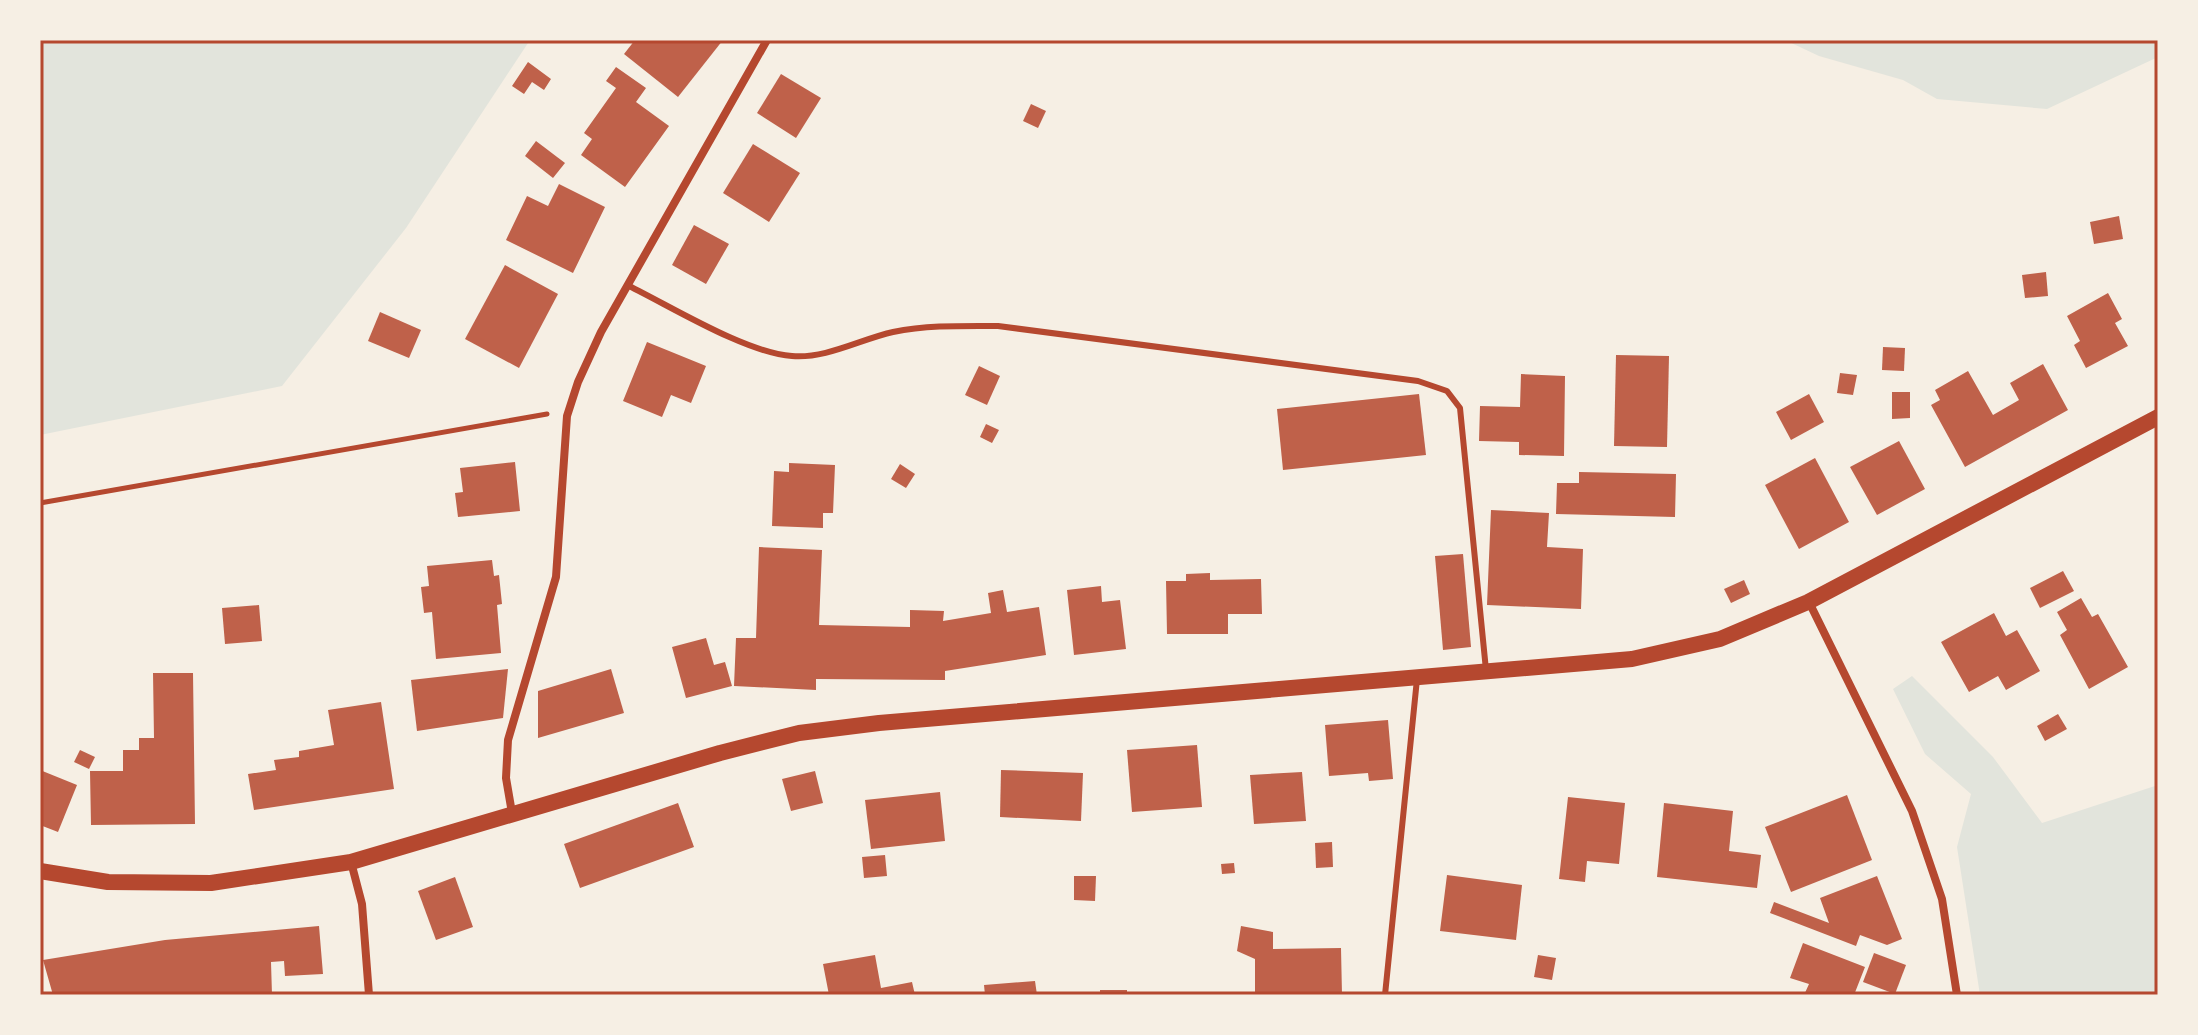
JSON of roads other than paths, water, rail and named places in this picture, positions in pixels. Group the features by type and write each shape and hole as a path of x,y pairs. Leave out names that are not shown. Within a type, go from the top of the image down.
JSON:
{"main road":[{"path":"40,871 108,882 211,883 351,862 512,813 799,733 1632,659 1720,639 1808,602 2158,417"}],"street":[{"path":"512,813 506,778 508,740 556,577 567,416 583,370 767,40"},
{"path":"1808,602 1912,811 1942,899 1957,995"},
{"path":"351,862 362,904 369,995"}],"lane":[{"path":"629,286 761,350 793,357 822,353 893,332 941,326 998,326 1418,381 1447,391 1460,408 1486,670"},
{"path":"1385,995 1417,676"}]}
